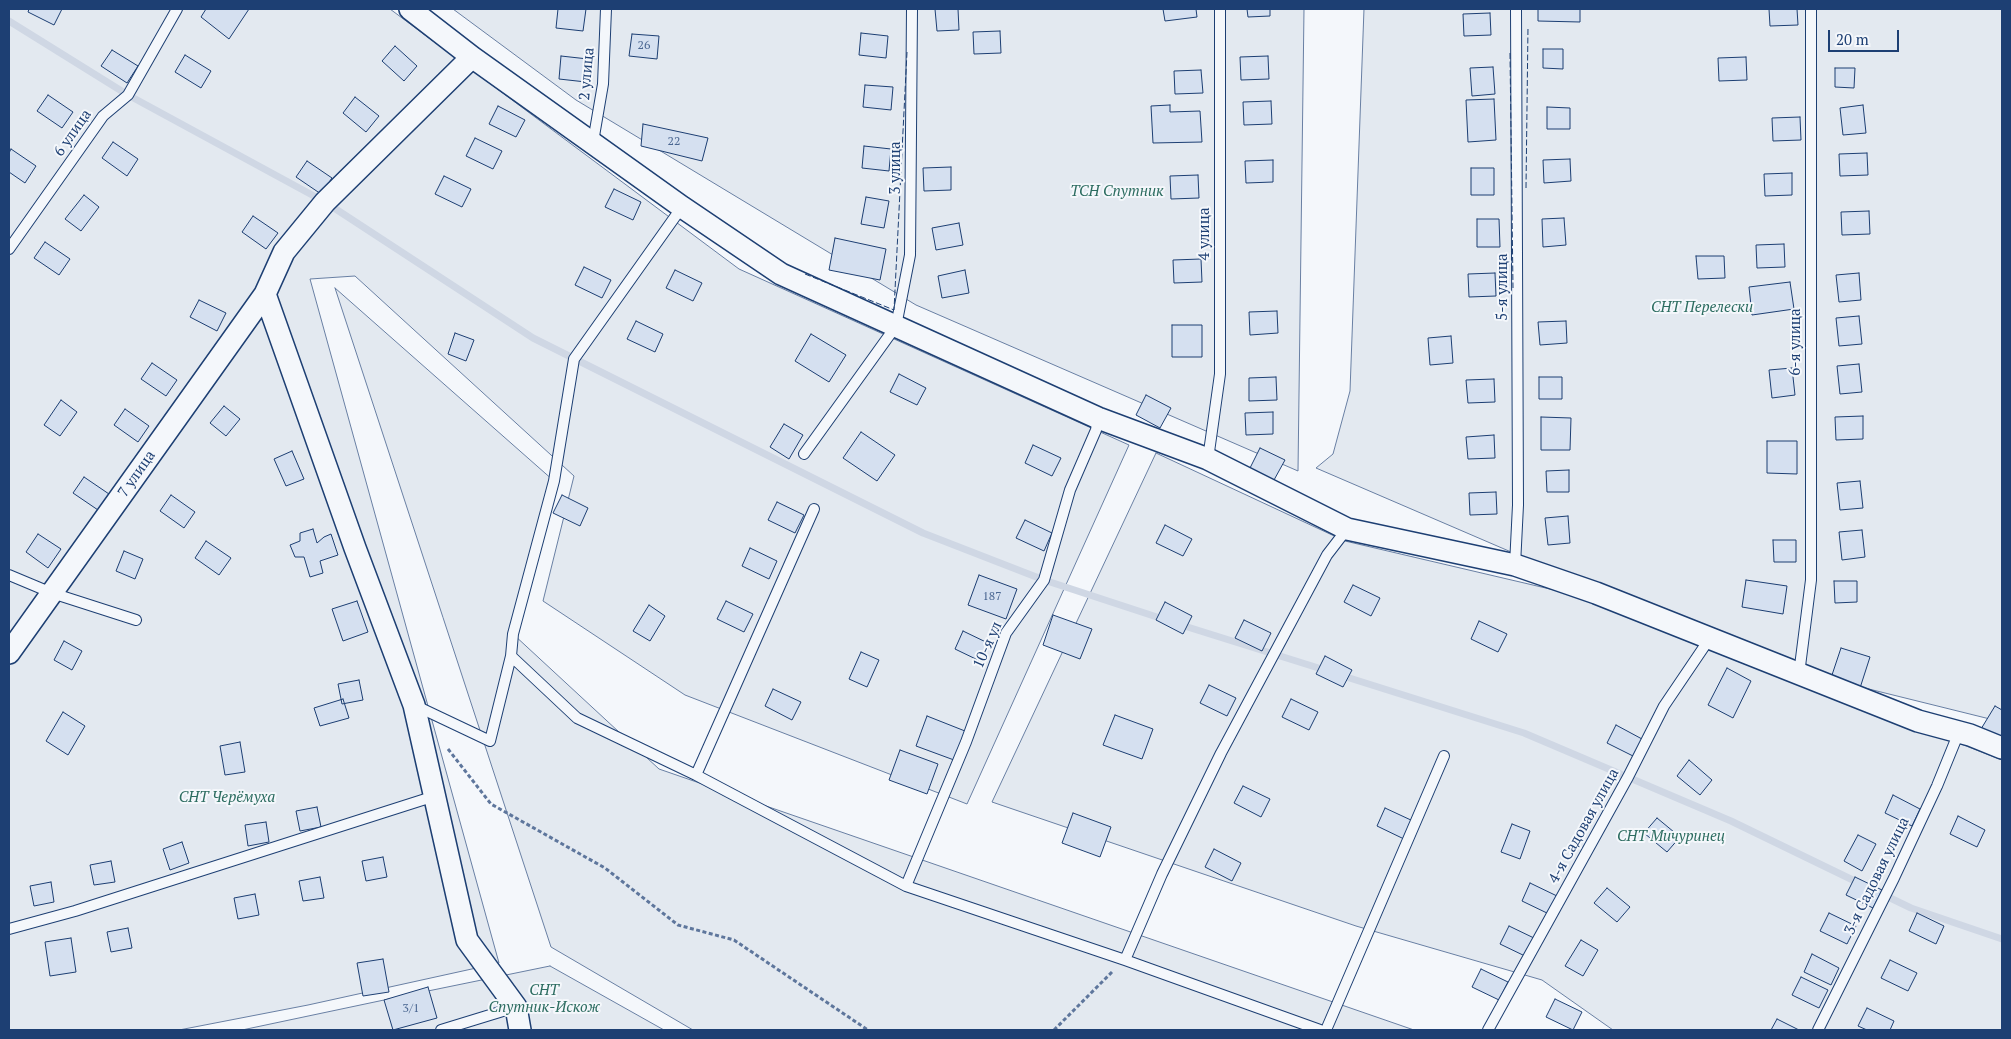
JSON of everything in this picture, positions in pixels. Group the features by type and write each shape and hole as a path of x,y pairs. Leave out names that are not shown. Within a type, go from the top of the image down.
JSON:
{"street":[{"path":"410,9 472,57 682,207 781,274 1098,418 1208,459 1347,529 1515,565 1596,593 1799,675 1918,720 1959,732 2002,748"},
{"name":"7 улица","path":"9,653 265,294 284,252 325,202 472,57"},
{"path":"265,294 355,548 414,705 467,940 516,1007 520,1030"}],"lane":[{"name":"6 улица","path":"9,249 103,116 128,95 177,9"},
{"name":"2 улица","path":"593,142 603,84 606,9"},
{"name":"3 улица","path":"896,326 910,255 912,9"},
{"name":"4 улица","path":"1208,459 1220,374 1220,9"},
{"name":"5-я улица","path":"1515,565 1518,505 1516,9"},
{"name":"6-я улица","path":"1799,675 1811,580 1811,9"},
{"path":"414,705 490,741 511,656 513,634 554,481 574,359 682,207"},
{"path":"804,454 896,326"},
{"name":"10-я ул","path":"906,886 966,742 1006,633 1044,580 1070,490 1096,430 1098,418"},
{"path":"696,775 814,509"},
{"path":"1125,960 1162,874 1221,753 1327,555 1347,529"},
{"path":"9,576 52,593 136,620"},
{"name":"4-я Садовая улица","path":"1488,1030 1628,777 1664,706 1710,638"},
{"path":"511,656 578,718 696,775 906,886 1125,960 1320,1030"},
{"name":"3-я Садовая улица","path":"1818,1030 1894,878 1959,732"},
{"path":"1326,1030 1444,756"},
{"path":"9,929 75,912 435,796"},
{"path":"441,1030 516,1007"}],"path":[{"path":"444,743 491,804 605,868 678,925 734,940 868,1030"},
{"path":"1054,1030 1125,960"}],"green space":[{"name":"СНТ Черёмуха","path":"9,9 390,9 739,269 1129,445 967,804 685,695 543,601 574,476 355,276 310,279 499,963 308,1005 179,1030 9,1030"},
{"name":"ТСН Спутник","path":"453,9 1304,9 1298,471 916,305 576,100"},
{"name":"СНТ Перелески","path":"1364,9 2002,9 2002,722 1776,666 1316,468 1333,454 1350,391"},
{"path":"335,288 554,481 513,634 659,769 1414,1030 693,1030 551,947"},
{"name":"СНТ Мичуринец","path":"1156,453 1345,541 1584,597 2002,760 2002,1030 1613,1030 1542,980 1356,926 992,802"},
{"name":"СНТ Спутник-Искож","path":"550,966 664,1030 242,1030 384,1000"}],"building":[{"path":"29,9 62,9 54,25 28,12"},
{"path":"206,9 249,9 229,39 201,17"},
{"path":"558,9 586,9 583,31 556,28"},
{"path":"935,9 958,9 959,30 937,31"},
{"path":"1163,9 1196,9 1197,17 1165,21"},
{"path":"1247,9 1270,9 1270,16 1248,17"},
{"path":"1538,9 1580,9 1580,22 1538,21"},
{"path":"1769,9 1797,9 1798,25 1770,26"},
{"path":"1490,13 1491,35 1464,36 1463,14"},
{"path":"1000,31 1001,53 974,54 973,32"},
{"path":"861,33 888,36 886,58 859,55"},
{"path":"632,34 659,36 657,59 629,56"},
{"path":"395,46 417,66 404,81 382,61"},
{"path":"1543,49 1563,49 1563,69 1543,68"},
{"path":"112,50 138,66 127,83 101,66"},
{"path":"185,55 211,71 201,88 175,72"},
{"path":"561,56 588,59 586,82 559,79"},
{"path":"1268,56 1269,79 1241,80 1240,57"},
{"path":"1746,57 1747,80 1719,81 1718,58"},
{"path":"1493,67 1495,94 1472,96 1470,68"},
{"path":"1835,68 1855,68 1854,88 1835,87"},
{"path":"1201,70 1203,93 1175,94 1174,71"},
{"path":"865,85 893,87 891,110 863,107"},
{"path":"48,95 73,112 62,128 37,111"},
{"path":"355,97 379,116 366,132 343,113"},
{"path":"1494,99 1496,140 1468,142 1466,100"},
{"path":"1271,101 1272,124 1244,125 1243,102"},
{"path":"1170,105 1170,112 1200,111 1202,142 1153,143 1151,106"},
{"path":"1863,105 1866,133 1843,135 1840,108"},
{"path":"498,106 525,120 516,137 489,124"},
{"path":"1547,107 1570,108 1570,129 1547,129"},
{"path":"1800,117 1801,140 1773,141 1772,118"},
{"path":"643,124 708,138 702,161 641,146"},
{"path":"475,138 502,151 493,169 466,156"},
{"path":"113,142 138,159 127,176 102,158"},
{"path":"864,146 891,149 889,171 862,168"},
{"path":"11,149 36,166 25,183 9,172 9,153"},
{"path":"1867,153 1868,175 1840,176 1839,154"},
{"path":"1570,159 1571,181 1544,183 1543,160"},
{"path":"1273,160 1273,182 1246,183 1245,161"},
{"path":"307,161 332,178 321,194 296,177"},
{"path":"951,167 951,190 924,191 923,168"},
{"path":"1471,168 1494,168 1494,195 1471,195"},
{"path":"1792,173 1792,195 1765,196 1764,174"},
{"path":"1198,175 1199,198 1171,199 1170,176"},
{"path":"444,176 471,189 462,207 435,194"},
{"path":"614,189 641,202 633,220 605,207"},
{"path":"84,195 99,207 81,231 65,219"},
{"path":"866,197 889,201 884,228 861,224"},
{"path":"1869,211 1870,234 1842,235 1841,212"},
{"path":"253,216 278,233 266,249 242,232"},
{"path":"1564,218 1566,245 1543,247 1542,219"},
{"path":"1477,219 1499,219 1500,247 1477,247"},
{"path":"959,223 963,245 936,250 932,228"},
{"path":"835,238 886,249 880,280 829,270"},
{"path":"45,242 70,259 59,275 34,258"},
{"path":"1784,244 1785,267 1757,268 1756,245"},
{"path":"1696,256 1724,256 1725,278 1698,279"},
{"path":"1201,259 1202,282 1174,283 1173,260"},
{"path":"584,267 611,280 602,298 575,285"},
{"path":"675,270 702,283 693,301 666,288"},
{"path":"965,270 969,293 942,298 938,276"},
{"path":"1495,273 1496,296 1469,297 1468,274"},
{"path":"1859,273 1861,300 1839,302 1836,275"},
{"path":"1790,282 1794,309 1752,315 1749,287"},
{"path":"199,300 226,313 217,331 190,317"},
{"path":"1277,311 1278,333 1250,335 1249,312"},
{"path":"1859,316 1862,344 1839,346 1836,318"},
{"path":"636,321 663,334 655,352 627,339"},
{"path":"1566,321 1567,343 1540,345 1538,322"},
{"path":"1172,325 1202,325 1202,357 1172,357"},
{"path":"455,333 474,340 466,361 448,354"},
{"path":"811,334 846,355 829,382 795,361"},
{"path":"1451,336 1453,363 1430,365 1428,338"},
{"path":"152,363 177,380 166,396 141,379"},
{"path":"1859,364 1862,392 1840,394 1837,366"},
{"path":"1792,368 1795,395 1772,398 1769,370"},
{"path":"899,374 926,388 917,405 890,392"},
{"path":"1276,377 1277,400 1249,401 1249,378"},
{"path":"1539,377 1562,377 1562,399 1539,399"},
{"path":"1494,379 1495,402 1468,403 1466,380"},
{"path":"1146,395 1171,408 1160,428 1136,415"},
{"path":"61,400 77,412 60,436 44,425"},
{"path":"224,406 240,419 226,436 210,423"},
{"path":"125,409 149,426 138,442 114,425"},
{"path":"1273,412 1273,434 1246,435 1245,413"},
{"path":"1863,416 1863,439 1836,440 1835,417"},
{"path":"1541,417 1571,418 1570,450 1541,450"},
{"path":"784,424 803,435 789,459 770,447"},
{"path":"861,432 895,455 877,481 843,458"},
{"path":"1494,435 1495,458 1468,459 1466,437"},
{"path":"1767,441 1797,441 1797,474 1767,473"},
{"path":"1033,445 1061,458 1052,476 1025,463"},
{"path":"1260,448 1285,460 1274,480 1250,468"},
{"path":"292,451 304,479 286,486 274,459"},
{"path":"1569,470 1569,492 1547,492 1546,471"},
{"path":"84,477 109,494 98,510 73,493"},
{"path":"1860,481 1863,508 1840,510 1837,483"},
{"path":"1496,492 1497,514 1470,515 1469,493"},
{"path":"171,495 195,512 184,528 160,511"},
{"path":"562,495 588,508 580,526 553,513"},
{"path":"777,502 804,515 795,533 768,520"},
{"path":"1568,516 1570,543 1548,545 1545,518"},
{"path":"1025,520 1052,533 1044,551 1016,538"},
{"path":"1165,525 1192,539 1183,556 1156,543"},
{"path":"313,529 317,543 331,534 338,555 320,561 323,573 310,577 304,557 295,557 290,545 300,541 300,533"},
{"path":"1862,530 1865,557 1842,560 1839,532"},
{"path":"38,534 61,549 48,568 26,552"},
{"path":"1773,540 1796,540 1796,562 1774,562"},
{"path":"206,541 231,558 219,575 195,558"},
{"path":"750,548 777,561 769,579 742,566"},
{"path":"124,551 143,559 135,579 116,571"},
{"path":"979,575 1017,589 1006,619 968,605"},
{"path":"1746,580 1787,586 1783,614 1742,607"},
{"path":"1834,581 1857,581 1857,602 1835,603"},
{"path":"1353,585 1380,598 1371,616 1344,602"},
{"path":"357,601 368,632 343,641 332,609"},
{"path":"726,601 753,614 744,632 717,619"},
{"path":"1165,602 1192,616 1183,634 1156,620"},
{"path":"649,605 665,616 650,641 633,631"},
{"path":"1053,615 1092,629 1080,659 1043,645"},
{"path":"1244,620 1271,633 1262,651 1235,638"},
{"path":"1479,621 1507,634 1498,652 1471,639"},
{"path":"963,631 990,644 982,662 955,649"},
{"path":"64,641 82,651 72,670 54,660"},
{"path":"1841,648 1870,657 1860,688 1831,678"},
{"path":"861,652 879,660 867,687 849,679"},
{"path":"1325,656 1352,670 1343,687 1316,674"},
{"path":"1727,668 1751,681 1733,718 1708,705"},
{"path":"359,680 363,700 342,704 338,684"},
{"path":"1209,685 1236,698 1227,716 1200,703"},
{"path":"773,689 801,702 792,720 765,706"},
{"path":"343,699 349,718 320,726 314,708"},
{"path":"1291,699 1318,712 1309,730 1282,717"},
{"path":"1995,706 2002,710 2002,738 1981,729"},
{"path":"63,712 85,726 68,755 46,741"},
{"path":"1115,715 1153,729 1142,759 1103,745"},
{"path":"927,716 965,731 954,760 916,746"},
{"path":"1616,725 1642,739 1633,756 1607,743"},
{"path":"240,742 245,772 225,775 220,746"},
{"path":"900,750 938,764 927,794 889,780"},
{"path":"1689,760 1712,780 1700,795 1677,776"},
{"path":"1243,786 1270,799 1261,817 1234,803"},
{"path":"1893,795 1920,809 1912,826 1885,813"},
{"path":"317,807 321,827 300,831 296,811"},
{"path":"1385,808 1413,821 1404,839 1377,826"},
{"path":"1073,813 1111,827 1100,857 1062,843"},
{"path":"1958,816 1985,830 1977,847 1950,834"},
{"path":"1657,818 1680,837 1667,852 1644,833"},
{"path":"266,822 269,842 248,846 245,825"},
{"path":"1512,824 1530,831 1520,859 1501,852"},
{"path":"1858,835 1876,844 1862,871 1844,861"},
{"path":"182,842 189,863 170,870 163,849"},
{"path":"1214,849 1241,863 1232,881 1205,867"},
{"path":"383,857 387,877 366,881 362,861"},
{"path":"111,861 115,882 94,885 90,865"},
{"path":"320,877 324,898 303,901 299,881"},
{"path":"1855,877 1882,890 1873,908 1846,895"},
{"path":"51,882 54,902 34,906 30,886"},
{"path":"1530,883 1557,896 1549,914 1522,901"},
{"path":"1607,888 1630,907 1617,922 1594,903"},
{"path":"255,894 259,915 238,919 234,898"},
{"path":"1829,913 1856,926 1847,944 1820,931"},
{"path":"1917,913 1944,926 1936,944 1909,931"},
{"path":"1509,926 1536,939 1527,957 1500,944"},
{"path":"128,928 132,948 111,952 107,932"},
{"path":"71,938 76,972 50,976 45,942"},
{"path":"1581,940 1598,950 1583,976 1565,966"},
{"path":"1812,954 1839,968 1831,985 1804,972"},
{"path":"383,959 389,992 363,996 357,963"},
{"path":"1890,960 1917,973 1908,991 1881,978"},
{"path":"1481,969 1508,982 1499,1000 1472,987"},
{"path":"1801,977 1828,990 1819,1008 1792,995"},
{"path":"428,987 437,1018 393,1030 384,1000"},
{"path":"1555,999 1582,1012 1573,1030 1546,1017"},
{"path":"1867,1008 1894,1021 1890,1030 1867,1030 1858,1026"},
{"path":"1777,1019 1799,1030 1771,1030"}],"waterway":[{"path":"9,21 128,95 325,202 533,338 923,533 1044,580 1166,620"},
{"path":"1178,624 1328,671"},
{"path":"1340,675 1524,733 1731,821 1861,884"},
{"path":"1882,894 1911,908 2002,939"}],"fence":[{"path":"1526,188 1528,27"},
{"path":"805,274 894,310 907,52"},
{"path":"1510,53 1513,288"}]}
